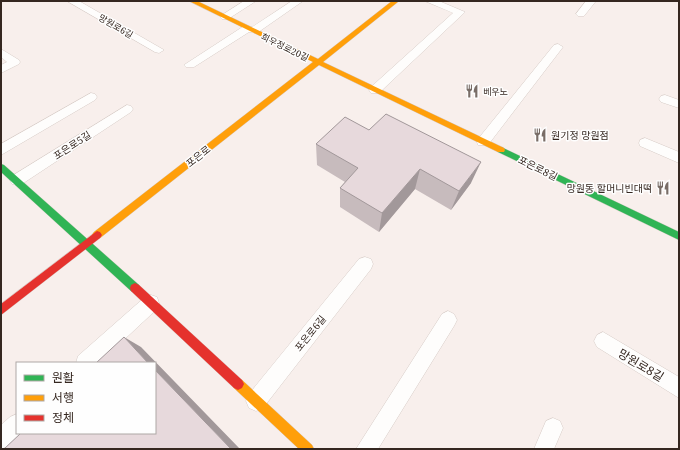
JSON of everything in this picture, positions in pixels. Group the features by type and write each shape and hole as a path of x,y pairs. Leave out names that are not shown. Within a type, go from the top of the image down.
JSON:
{"street":[{"name":"희우정로20길","path":"192,1 317,62"},
{"name":"포은로","path":"1,310 396,1"},
{"name":"포은로8길","path":"317,62 679,236"},
{"name":"포은로5길","path":"7,175 87,243"},
{"path":"87,243 308,449"}],"lane":[{"name":"망원로6길","path":"72,1 159,50"},
{"path":"224,17 251,1"},
{"name":"희우정로20길","path":"190,65 298,1"},
{"path":"375,90 460,12 430,1"},
{"path":"581,14 592,1"},
{"path":"483,142 558,47"},
{"path":"1,52 15,62 1,69"},
{"path":"1,150 91,97"},
{"path":"665,99 679,104"},
{"name":"포은로5길","path":"7,175 127,109"},
{"path":"645,143 679,158"},
{"name":"포은로6길","path":"256,401 365,264"},
{"path":"86,362 151,303"},
{"path":"366,449 448,320"},
{"name":"망원로8길","path":"603,342 679,388"},
{"path":"1,439 16,425"},
{"path":"544,449 553,428"}],"building":[{"path":"386,114 481,162 459,191 420,169 382,213 340,188 358,168 316,144 345,117 369,130"},
{"path":"124,337 147,362 97,362"},
{"path":"156,371 231,449 4,449 20,434 156,434"}],"traffic: fast":[{"path":"501,150 679,236"},
{"path":"1,167 135,288"}],"traffic: slow":[{"path":"192,1 501,150"},
{"path":"97,235 396,1"},
{"path":"238,384 308,449"}],"traffic: jam":[{"path":"1,310 97,235"},
{"path":"135,288 238,384"}],"place":[{"name":"베우노","path":"472,91"},
{"name":"원기정 망원점","path":"540,135"},
{"name":"망원동 할머니빈대떡","path":"663,188"}]}
